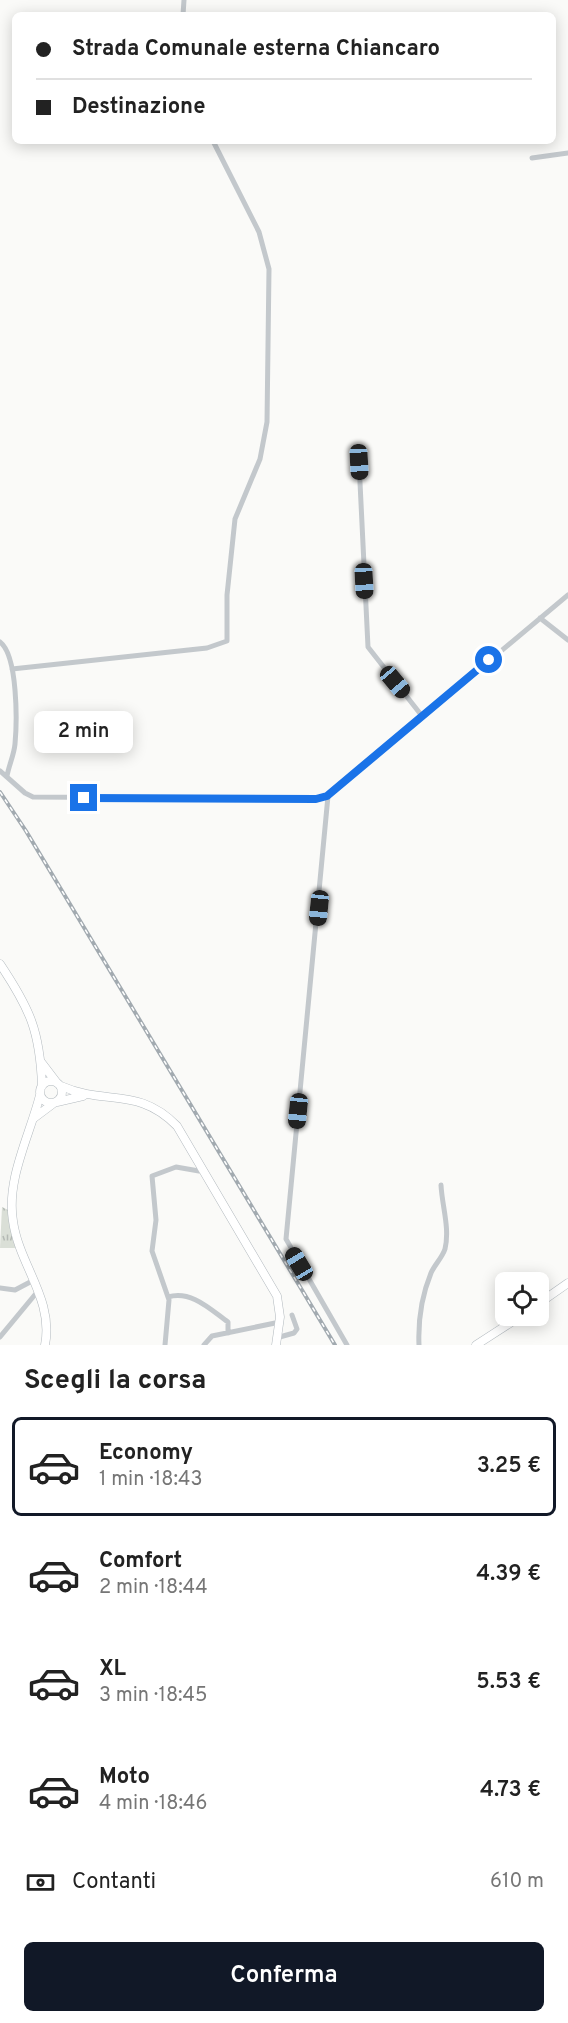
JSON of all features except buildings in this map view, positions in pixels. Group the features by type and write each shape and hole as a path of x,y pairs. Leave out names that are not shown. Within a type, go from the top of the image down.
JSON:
{"main road":[{"path":"0,964 29,1012 41,1062 41,1091 16,1174 12,1198 17,1238 47,1320 45,1345"},
{"path":"41,1062 63,1093 56,1103"},
{"path":"41,1091 51,1081 88,1095 138,1100 155,1106 183,1132 277,1296 280,1322 276,1342 270,1345"},
{"path":"41,1091 44,1101 56,1103"},
{"path":"34,1118 56,1103 88,1095"},
{"path":"549,1296 568,1283"},
{"path":"476,1345 506,1326"}],"street":[{"path":"12,669 207,648 223,645 227,641 227,602 235,519 258,464 267,422 269,269 259,232 215,144"},
{"path":"532,158 568,153"},
{"path":"359,462 368,647 422,716"},
{"path":"0,771 33,797 316,799 327,796 568,596"},
{"path":"540,618 568,640"},
{"path":"0,642 9,654 12,669 15,746 7,776"},
{"path":"327,796 286,1239 347,1345"},
{"path":"166,1344 169,1299 152,1251 156,1220 152,1176 176,1167 200,1171 203,1169"},
{"path":"419,1345 418,1325 426,1290 432,1270 442,1257 446,1244 446,1222 441,1185"},
{"path":"0,1288 15,1290 34,1280"},
{"path":"0,1337 38,1291"},
{"path":"169,1299 178,1294 196,1299 228,1322 228,1333"},
{"path":"276,1342 294,1333 297,1329 292,1315"},
{"path":"204,1345 213,1336 280,1322"}],"green space":[{"path":"2,1207 10,1211 17,1248 0,1248"}],"railway":[{"path":"0,792 26,831 335,1345"}],"route":[{"path":"84,798 316,799 327,796 489,660"}]}
